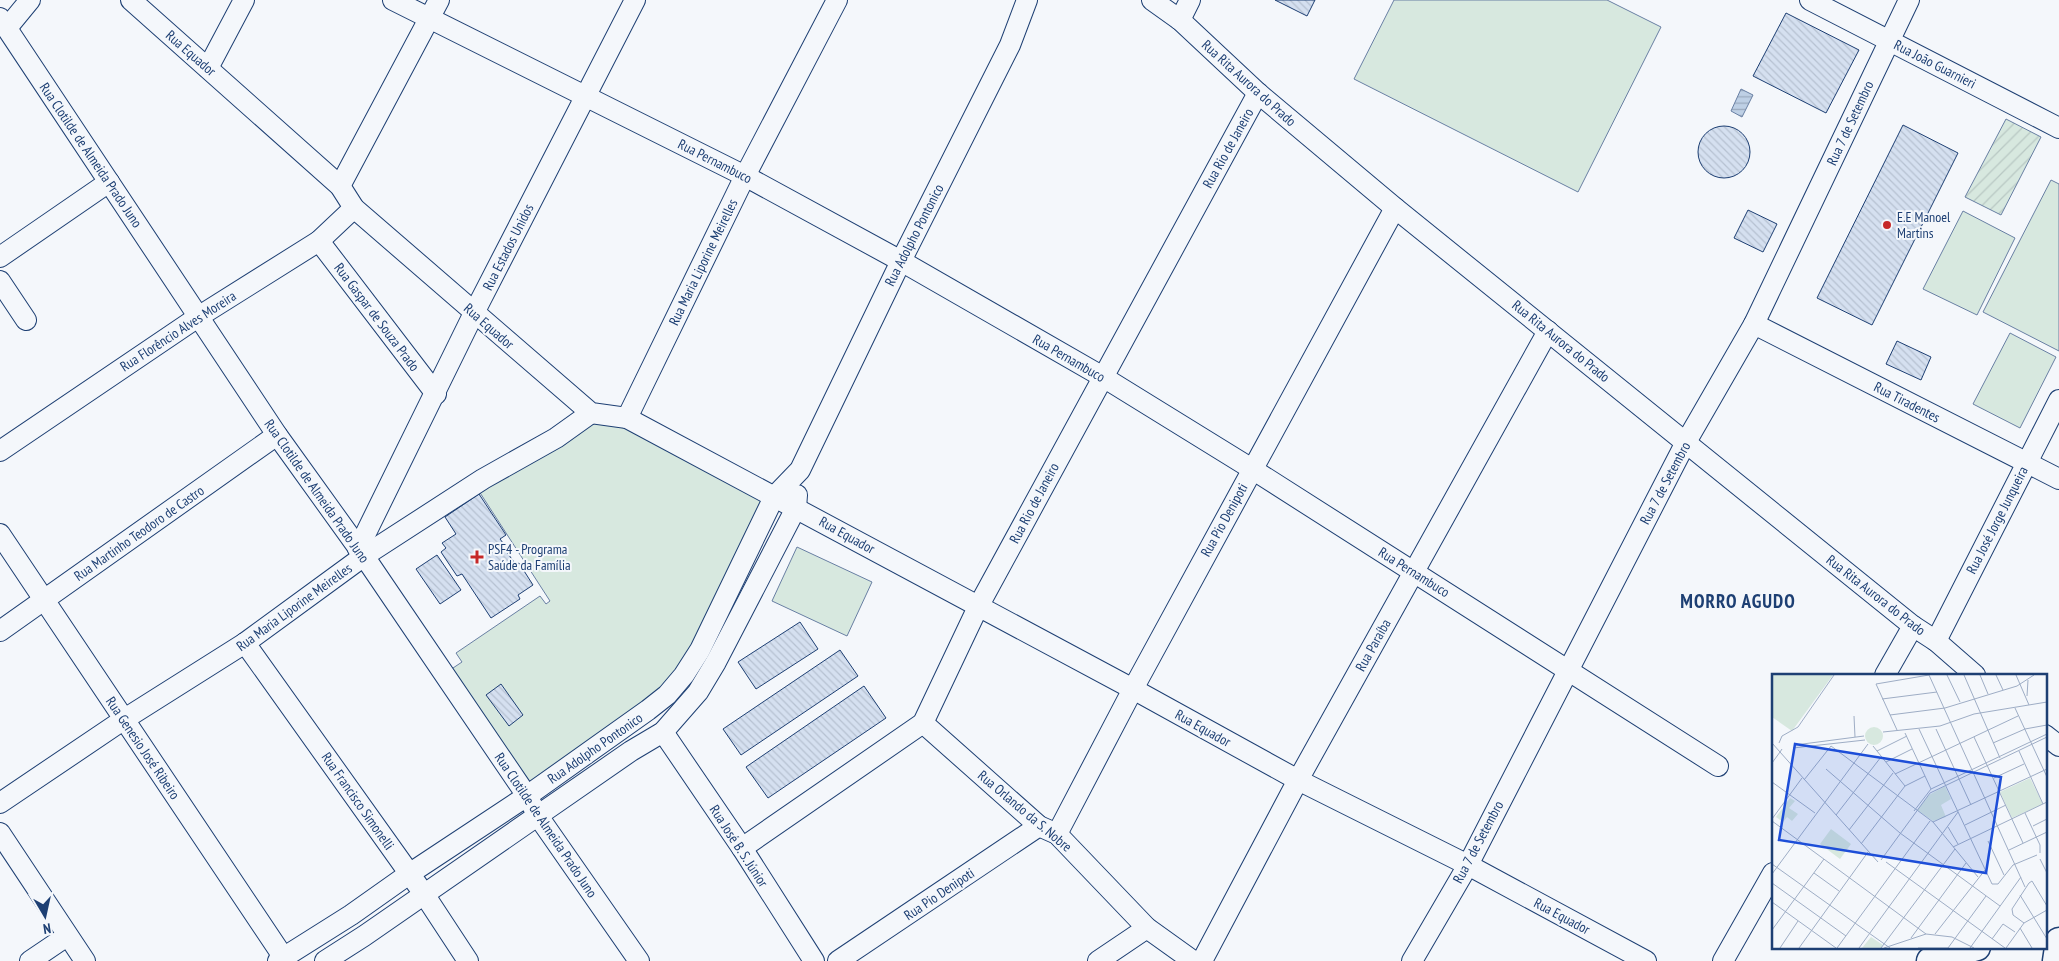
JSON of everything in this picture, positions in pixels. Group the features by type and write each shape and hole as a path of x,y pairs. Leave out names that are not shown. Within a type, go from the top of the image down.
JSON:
{"main road":[{"path":"2046,927 2059,924"},
{"path":"1930,961 1974,948"}],"street":[{"path":"3,23 30,0"},
{"name":"Rua Equador","path":"131,0 340,186 354,208 591,413 626,418 1133,689 1298,780 1468,865 1646,961"},
{"path":"208,68 244,0"},
{"name":"Rua Pernambuco","path":"393,0 745,176 900,261 1103,377 1252,469 1718,766"},
{"path":"340,186 439,0"},
{"name":"Rua Estados Unidos","path":"361,552 474,313 635,0"},
{"name":"Rua Maria Liporine Meirelles","path":"626,418 745,176 837,0"},
{"name":"Rua Adolpho Pontonico","path":"283,960 527,796 648,710 667,695 684,675 700,650 774,497 800,470 900,261 1010,45 1027,0"},
{"name":"Rua Rita Aurora do Prado","path":"1152,0 1180,20 1258,93 1395,208 1913,626 1936,641 1974,674"},
{"path":"1180,20 1190,0"},
{"name":"Rua João Guarnieri","path":"1810,0 2059,128"},
{"name":"Rua 7 de Setembro","path":"1412,961 1468,865 1686,442 1754,324 1909,0"},
{"name":"Rua Clotilde de Almeida Prado Juno","path":"3,23 277,435 361,552 527,796 538,816 639,961"},
{"name":"Rua Rio de Janeiro","path":"923,723 978,607 1258,93"},
{"path":"0,257 109,182"},
{"name":"Rua Florêncio Alves Moreira","path":"0,451 198,317 319,241 354,208"},
{"name":"Rua Pio Denipoti","path":"838,961 1048,830 1133,689 1395,208"},
{"name":"Rua Gaspar de Souza Prado","path":"319,241 436,394"},
{"path":"0,281 26,320"},
{"name":"Rua Tiradentes","path":"1754,324 2059,479"},
{"name":"Rua Paraíba","path":"1202,961 1298,780 1548,331"},
{"name":"Rua José Jorge Junqueira","path":"1936,641 2059,400"},
{"name":"Rua Maria Liporine Meirelles","path":"0,803 123,720 245,643 361,552 556,438 591,413"},
{"name":"Rua Martinho Teodoro de Castro","path":"0,631 277,435"},
{"name":"Rua Adolpho Pontonico","path":"325,961 631,751 663,732 698,692 716,662 796,508 800,470"},
{"name":"Rua Genesio José Ribeiro","path":"0,534 46,600 123,720 283,960"},
{"path":"1886,674 1913,626"},
{"name":"Rua Francisco Simonelli","path":"245,643 424,894 468,961"},
{"path":"742,848 923,723"},
{"name":"Rua Orlando da S. Nobre","path":"923,723 1048,830 1147,928 1193,961"},
{"name":"Rua José B. S. Júnior","path":"663,732 742,848 814,961"},
{"path":"2046,736 2059,746"},
{"path":"0,833 85,961"},
{"path":"1723,961 1772,876"},
{"path":"352,915 364,936"},
{"path":"1098,961 1147,928"},
{"path":"30,961 67,936"}],"shaded area":[{"path":"1394,0 1607,0 1661,27 1578,192 1354,79"},
{"path":"2006,119 2041,137 2001,215 1965,197"},
{"path":"2051,180 2059,184 2059,351 1983,312"},
{"path":"1963,211 2015,238 1977,315 1923,289"},
{"path":"2010,333 2056,357 2020,428 1973,404"},
{"path":"595,423 617,424 769,504 675,676 650,700 529,787 450,670 462,662 456,653 540,596 546,604 550,601 475,485"},
{"path":"797,547 872,582 847,636 772,601"}],"water":[{"path":"1741,89 1753,95 1742,117 1731,111"}],"building":[{"path":"1275,0 1315,0 1307,16"},
{"path":"1786,13 1859,50 1826,113 1753,76"},
{"name":"E.E Manoel Martins","path":"1903,125 1958,153 1872,325 1817,298"},
{"path":"1719,126 1729,126 1743,133 1750,147 1750,157 1743,171 1729,178 1719,178 1709,174 1702,167 1698,157 1698,147 1702,137 1709,130"},
{"path":"1748,210 1777,224 1763,252 1734,238"},
{"path":"1897,341 1931,357 1921,380 1886,364"},
{"name":"PSF4 - Programa Saúde da Família","path":"479,494 506,535 500,539 506,547 504,548 516,565 519,563 533,585 518,595 520,599 491,618 462,574 457,576 441,552 446,548 442,543 456,534 445,517"},
{"path":"437,555 461,590 440,604 416,569"},
{"path":"800,622 818,649 756,689 738,662"},
{"path":"840,650 858,676 741,755 723,729"},
{"path":"501,684 523,715 509,726 486,695"},
{"path":"864,686 886,718 768,798 746,767"}],"place":[{"name":"E.E Manoel Martins","path":"1887,225"},
{"name":"PSF4 - Programa Saúde da Família","path":"477,557"}],"district":[{"name":"MORRO AGUDO","path":"1738,601"}]}
